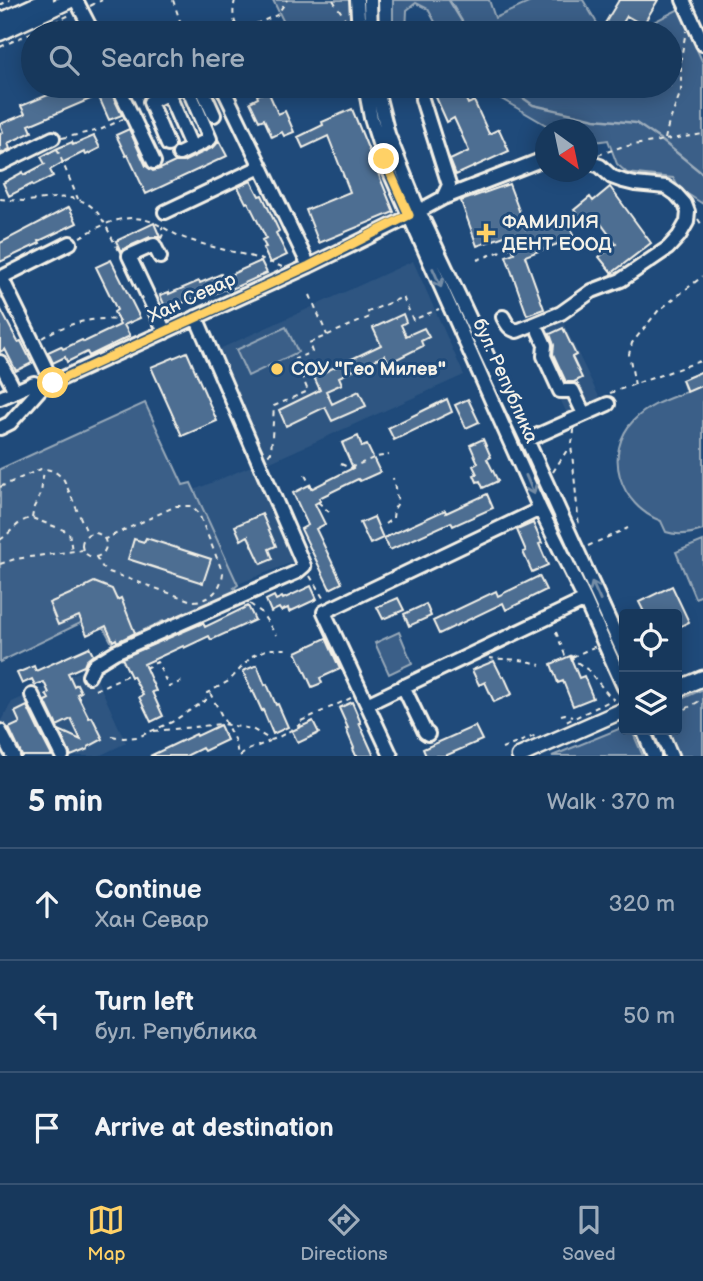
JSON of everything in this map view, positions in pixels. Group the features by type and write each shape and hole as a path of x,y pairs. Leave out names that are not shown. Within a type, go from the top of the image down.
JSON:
{"main road":[{"path":"0,21 46,0"},
{"path":"30,21 76,3"},
{"path":"0,33 21,25"},
{"path":"682,687 703,678"},
{"path":"519,756 619,712"}],"street":[{"path":"356,21 357,0"},
{"path":"370,0 371,21"},
{"path":"683,0 703,44"},
{"path":"76,3 86,21"},
{"path":"124,98 154,162"},
{"path":"156,98 149,103 168,145"},
{"path":"169,98 192,148"},
{"path":"179,154 210,139 191,98"},
{"path":"206,98 214,115"},
{"path":"228,98 309,266"},
{"name":"бул. Република","path":"368,98 377,139 527,440 619,642"},
{"name":"бул. Република","path":"379,98 414,213 449,304 540,509 619,676"},
{"path":"422,99 449,185 443,198"},
{"path":"0,164 53,138"},
{"name":"Хан Севар","path":"0,428 10,423 47,386 309,266 443,198 535,162"},
{"path":"503,317 507,325 517,331 561,313 592,291 621,280 668,248 679,236 687,222 688,212 677,194 666,187 635,184 612,177 598,164"},
{"path":"165,212 260,167"},
{"path":"47,386 33,342 1,277 70,243"},
{"path":"160,257 154,244 129,256 165,332"},
{"path":"89,676 94,665 115,652 297,572 304,566 197,317"},
{"path":"539,332 545,345 544,356 560,391 573,391 580,416"},
{"path":"0,362 15,391"},
{"path":"0,398 34,383 47,386"},
{"path":"527,440 603,408"},
{"path":"391,756 324,612 540,509"},
{"path":"364,698 402,686 585,600"},
{"path":"402,686 428,734"},
{"path":"32,695 62,756"},
{"path":"0,731 13,756"},
{"path":"645,735 654,756"},
{"path":"662,735 671,756"}],"path":[{"path":"0,5 10,0"},
{"path":"45,21 76,3 102,0"},
{"path":"173,0 180,21"},
{"path":"234,0 234,21"},
{"path":"263,21 277,15 287,0"},
{"path":"333,0 348,21"},
{"path":"682,53 690,13"},
{"path":"0,47 21,35"},
{"path":"665,139 678,98"},
{"path":"78,200 53,138 100,130 132,115"},
{"path":"598,156 621,147 703,134"},
{"path":"0,199 16,201 67,197 78,200 92,207 105,224 118,251 123,256 129,256"},
{"path":"70,243 105,224 132,218 155,222 188,240 264,259 295,272"},
{"path":"477,260 512,247"},
{"path":"635,385 629,354 632,343 658,311 703,276"},
{"path":"310,295 327,335"},
{"path":"259,459 271,453 274,406 308,391 295,359 312,352 309,343 370,317 368,312 403,296 413,320 449,304"},
{"path":"33,342 51,332 78,323 111,318 121,321"},
{"path":"603,408 610,393 703,360"},
{"path":"545,481 570,445 580,416"},
{"path":"570,445 579,531"},
{"path":"341,464 350,468 376,457 389,455"},
{"path":"32,518 41,493 44,469"},
{"path":"0,487 44,469 58,473 64,480 88,535"},
{"path":"305,475 312,488"},
{"path":"385,524 393,518 398,503 393,478"},
{"path":"318,502 329,512"},
{"path":"96,557 109,572 192,601 200,601 213,594 222,580 223,573 199,514 191,506 176,506 105,539"},
{"path":"0,540 22,521 32,518 69,532 72,551"},
{"path":"577,550 628,528"},
{"path":"96,533 105,539 106,549 100,556 86,555 82,550 83,540 88,535 96,533"},
{"path":"0,564 15,559 82,550"},
{"path":"304,566 329,609"},
{"path":"238,598 261,612 276,635"},
{"path":"556,632 565,655 570,655 588,670 614,699 565,723"},
{"path":"571,657 596,646"},
{"path":"112,736 138,737 172,722 206,701 207,693 229,681 252,656 268,649 290,649"},
{"path":"471,653 484,658 510,659 540,665"},
{"path":"145,668 157,662 169,687 182,681"},
{"path":"95,690 130,674"},
{"path":"209,692 236,743 239,756 278,739 301,722 364,698"},
{"path":"682,711 703,699"},
{"path":"561,715 574,718"},
{"path":"149,732 209,724 226,725 252,729 271,740"},
{"path":"502,749 543,733"}],"shaded area":[{"path":"273,0 370,0 371,21 283,21"},
{"path":"393,0 489,0 495,18 535,0 583,0 596,21 434,21 428,9 416,3 407,10 407,21 393,21"},
{"path":"679,9 703,63 703,204 680,189 673,178 627,173 617,164 608,140 598,142 598,119 536,119 500,98 682,98 682,21 656,21"},
{"path":"430,233 619,642 619,676 419,237"},
{"name":"СОУ \"Гео Милев\"","path":"413,261 464,375 266,464 215,351","holes":["402,314 406,322 401,325 406,336 425,328 429,337 421,341 423,347 389,362 385,355 339,377 342,384 326,391 318,385 314,377 394,339 373,328"]},
{"path":"560,316 601,401 568,416 528,330"},
{"path":"286,327 298,352 248,376 236,350"},
{"path":"703,371 703,530 684,534 666,532 661,521 635,504 626,491 620,477 619,448 624,433 634,420 658,403 686,392 682,380"},
{"path":"145,403 183,485 191,483 238,585 234,588 242,593 168,629 163,621 113,645 97,615 0,662 0,469"},
{"path":"251,466 293,562 238,584 194,490"},
{"path":"703,541 703,595 695,598 676,552"},
{"path":"399,632 412,663 389,674 375,643"},
{"path":"83,670 95,675 126,743 99,756 16,756 0,726 12,702"},
{"path":"703,689 703,756 680,756 670,735 682,735 682,699"},
{"path":"619,729 619,735 634,735 643,756 552,756"}],"building":[{"path":"619,0 658,0 645,21 636,21 627,16 624,21 606,21"},
{"path":"41,98 93,98 29,125 32,132 8,143 10,149 0,154 0,133 3,132 0,124 25,114 21,106"},
{"path":"99,98 114,98 122,115 109,120"},
{"path":"258,98 271,98 278,114 285,111 294,132 284,136 282,132 272,137 264,119 259,121 250,102"},
{"path":"436,98 465,98 468,104 474,101 489,134 499,129 509,151 456,175 450,160 469,151 454,118 447,122"},
{"path":"352,109 394,212 319,243 306,210 350,192 328,136 303,148 298,137 323,125 322,122"},
{"path":"129,129 146,166 153,171 175,162 183,162 214,147 219,141 227,156 146,194 116,135"},
{"path":"94,136 100,148 86,155 84,152 62,163 50,170 53,176 9,196 3,183 45,164 41,157 56,149"},
{"path":"251,181 259,196 262,195 287,255 270,263 263,248 266,247 262,240 266,238 238,187"},
{"path":"509,184 526,229 566,214 574,238 525,256 544,309 527,315 506,256 514,253 507,235 477,246 461,201"},
{"path":"610,187 651,243 612,273 599,257 616,244 596,217 586,225 574,210 590,197 593,201"},
{"path":"69,207 77,223 0,262 0,243"},
{"path":"154,223 160,237 150,237 121,252 116,241"},
{"path":"111,260 140,318 124,325 130,336 89,356 87,352 67,362 65,357 53,363 48,352 61,346 63,349 82,340 84,342 120,325 114,312 117,310 96,267"},
{"path":"261,261 267,273 227,291 225,289 205,298 204,295 166,309 160,295 221,274 223,278"},
{"path":"0,308 32,363 16,371 5,349 0,352"},
{"path":"403,314 406,322 401,325 406,336 424,328 429,337 421,341 423,346 389,363 385,355 339,377 342,384 326,391 332,404 359,391 366,406 332,421 325,407 286,426 279,410 320,390 314,377 381,345 373,328"},
{"path":"563,328 576,355 572,357 582,378 574,382 566,382 553,354 554,345 550,334"},
{"path":"187,352 217,421 182,436 151,367"},
{"path":"703,371 703,385 687,392 682,380"},
{"path":"447,399 452,412 394,440 388,428"},
{"path":"468,399 479,422 466,428 455,405"},
{"path":"358,436 362,447 367,445 380,472 360,481 358,479 319,498 320,501 315,504 325,524 316,529 342,583 330,589 301,529 308,525 293,493 309,485 311,489 353,468 342,443"},
{"path":"483,439 491,457 487,459 498,481 483,488 474,475 477,474 473,466 478,463 470,445"},
{"path":"487,494 493,508 453,526 451,522 390,550 384,538 445,510 446,513"},
{"path":"262,514 276,546 269,549 273,559 261,564 248,536 241,540 235,526"},
{"path":"374,517 383,538 370,544 360,523"},
{"path":"533,523 548,565 532,572 517,530"},
{"path":"146,538 211,559 203,583 128,559 134,539 144,542"},
{"path":"539,576 546,590 506,610 503,603 439,634 433,621 496,591 498,596"},
{"path":"94,582 112,589 117,600 121,598 135,633 117,642 116,639 113,641 106,626 87,635 79,616 58,625 49,603"},
{"path":"311,586 317,599 289,612 288,608 281,611 279,608 271,612 266,600 274,596 276,600 282,597 283,599"},
{"path":"672,586 689,622 682,626 682,609 642,609 639,602"},
{"path":"398,598 404,610 383,619 377,607"},
{"path":"426,604 431,616 409,626 404,614"},
{"path":"248,606 255,620 211,640 209,636 144,664 163,716 151,722 139,697 143,695 122,658 203,623 205,627"},
{"path":"326,638 340,669 320,678 322,683 312,687 296,652"},
{"path":"89,647 93,655 84,666 68,673 74,686 77,684 81,692 77,694 103,739 71,756 59,730 81,740 71,719 57,726 45,701 49,699 46,694 49,693 44,682 35,685 32,679 22,684 17,673 34,666 36,671"},
{"path":"570,656 579,678 584,676 593,698 573,706 563,681 558,683 551,664"},
{"path":"494,661 512,694 494,702 485,682 479,685 472,670"},
{"path":"257,665 288,727 273,734 243,671"},
{"path":"352,702 374,756 356,756 353,749 339,708"},
{"path":"27,706 52,756 22,756 9,728 20,723 15,712"},
{"path":"313,721 319,733 298,743 292,731"},
{"path":"220,725 227,740 204,751 202,748 186,756 150,756 196,734 197,736"},
{"path":"475,726 482,740 445,756 426,756 423,749"}],"waterway":[{"path":"449,0 462,21"},
{"path":"523,98 533,105 595,119 636,123 703,174"}],"place":[{"name":"ФАМИЛИЯ ДЕНТ ЕООД","path":"486,233"},
{"name":"СОУ \"Гео Милев\"","path":"277,369"}],"route":[{"path":"53,383 399,222 409,215 384,159"}]}
